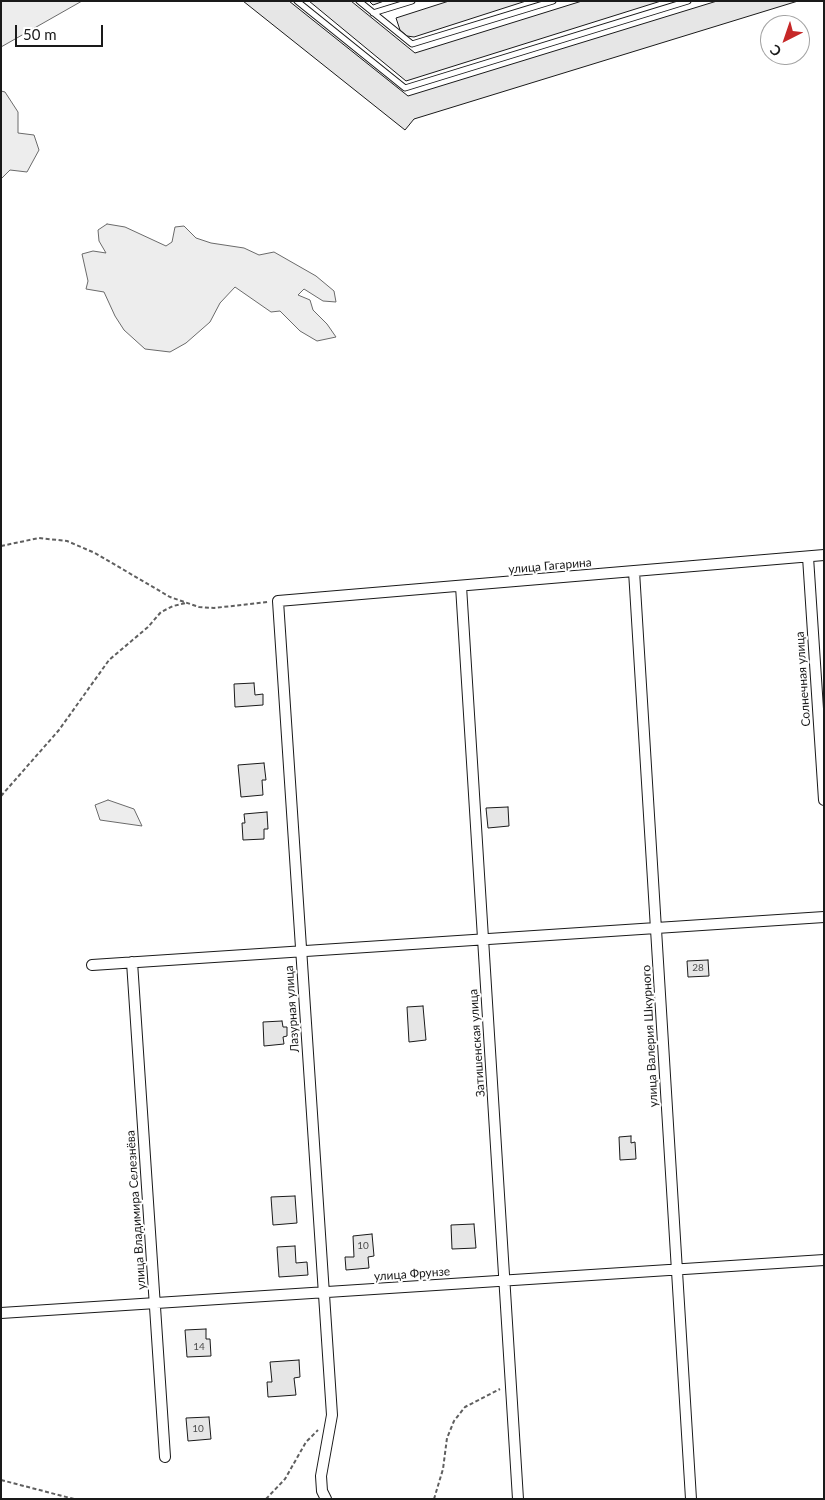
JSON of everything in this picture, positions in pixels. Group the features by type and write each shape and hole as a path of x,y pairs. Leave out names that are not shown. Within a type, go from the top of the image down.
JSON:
{"street":[{"name":"улица Гагарина","path":"278,601 824,555"},
{"name":"Солнечная улица","path":"808,557 824,800"},
{"name":"улица Валерия Шкурного","path":"634,571 691,1499"},
{"name":"Затишенская улица","path":"461,586 518,1499"},
{"name":"Лазурная улица","path":"278,601 332,1415 321,1476 322,1491 326,1499"},
{"path":"92,965 824,917"},
{"name":"улица Владимира Селезнёва","path":"132,962 165,1457"},
{"name":"улица Фрунзе","path":"1,1313 824,1260"}],"lane":[{"path":"296,1 405,88 688,1"},
{"path":"359,1 412,44 553,1"},
{"path":"374,13 412,1"}],"path":[{"path":"1,546 40,538 66,541 95,553 144,583 186,604"},
{"path":"1,796 58,730 109,660 148,627 161,612 173,606 186,604 214,608 278,601"},
{"path":"434,1499 443,1469 450,1430 458,1414 474,1401 511,1384"},
{"path":"266,1499 285,1479 306,1442 319,1429"},
{"path":"1,1480 74,1499"}],"shaded area":[{"path":"1,1 82,1 1,47"},
{"path":"1,91 5,92 18,112 18,133 34,135 39,150 27,172 10,170 1,179"},
{"path":"107,224 125,227 166,246 172,242 175,227 184,226 196,238 211,243 244,248 259,255 274,252 316,276 334,291 336,302 323,301 304,289 298,295 310,300 313,310 327,324 336,337 317,341 300,331 280,311 271,312 235,287 220,303 210,322 186,343 170,352 145,349 124,330 104,292 86,289 88,281 82,254 93,251 106,253 99,241 98,230"},
{"path":"108,800 134,809 142,826 100,820 95,805"}],"building":[{"path":"243,1 289,1 408,96 717,1 798,1 414,119 405,130"},
{"path":"309,1 351,1 415,53 582,1 661,1 406,81"},
{"path":"369,1 384,1 373,5"},
{"path":"449,1 526,1 414,37 407,36 400,30 396,18"},
{"path":"254,683 255,695 263,694 263,705 235,707 234,684"},
{"path":"264,763 266,780 262,780 263,795 241,797 238,765"},
{"path":"508,807 509,826 488,828 486,808"},
{"path":"267,812 268,829 264,829 264,839 243,840 242,823 245,823 244,814"},
{"path":"708,960 709,976 688,977 687,961"},
{"path":"423,1006 426,1040 409,1042 407,1007"},
{"path":"282,1021 283,1027 287,1027 287,1036 283,1037 284,1044 264,1046 263,1022"},
{"path":"631,1136 631,1143 635,1142 636,1159 620,1160 619,1137"},
{"path":"295,1196 297,1223 273,1225 271,1197"},
{"path":"474,1224 476,1248 452,1249 451,1225"},
{"path":"372,1234 374,1256 368,1257 369,1268 346,1270 345,1257 354,1257 353,1236"},
{"path":"295,1246 296,1263 307,1262 308,1275 279,1277 277,1247"},
{"path":"206,1329 206,1339 210,1339 211,1356 187,1357 185,1330"},
{"path":"299,1360 300,1377 294,1378 296,1395 268,1397 267,1382 272,1382 270,1362"},
{"path":"209,1417 211,1439 188,1441 186,1418"}]}
